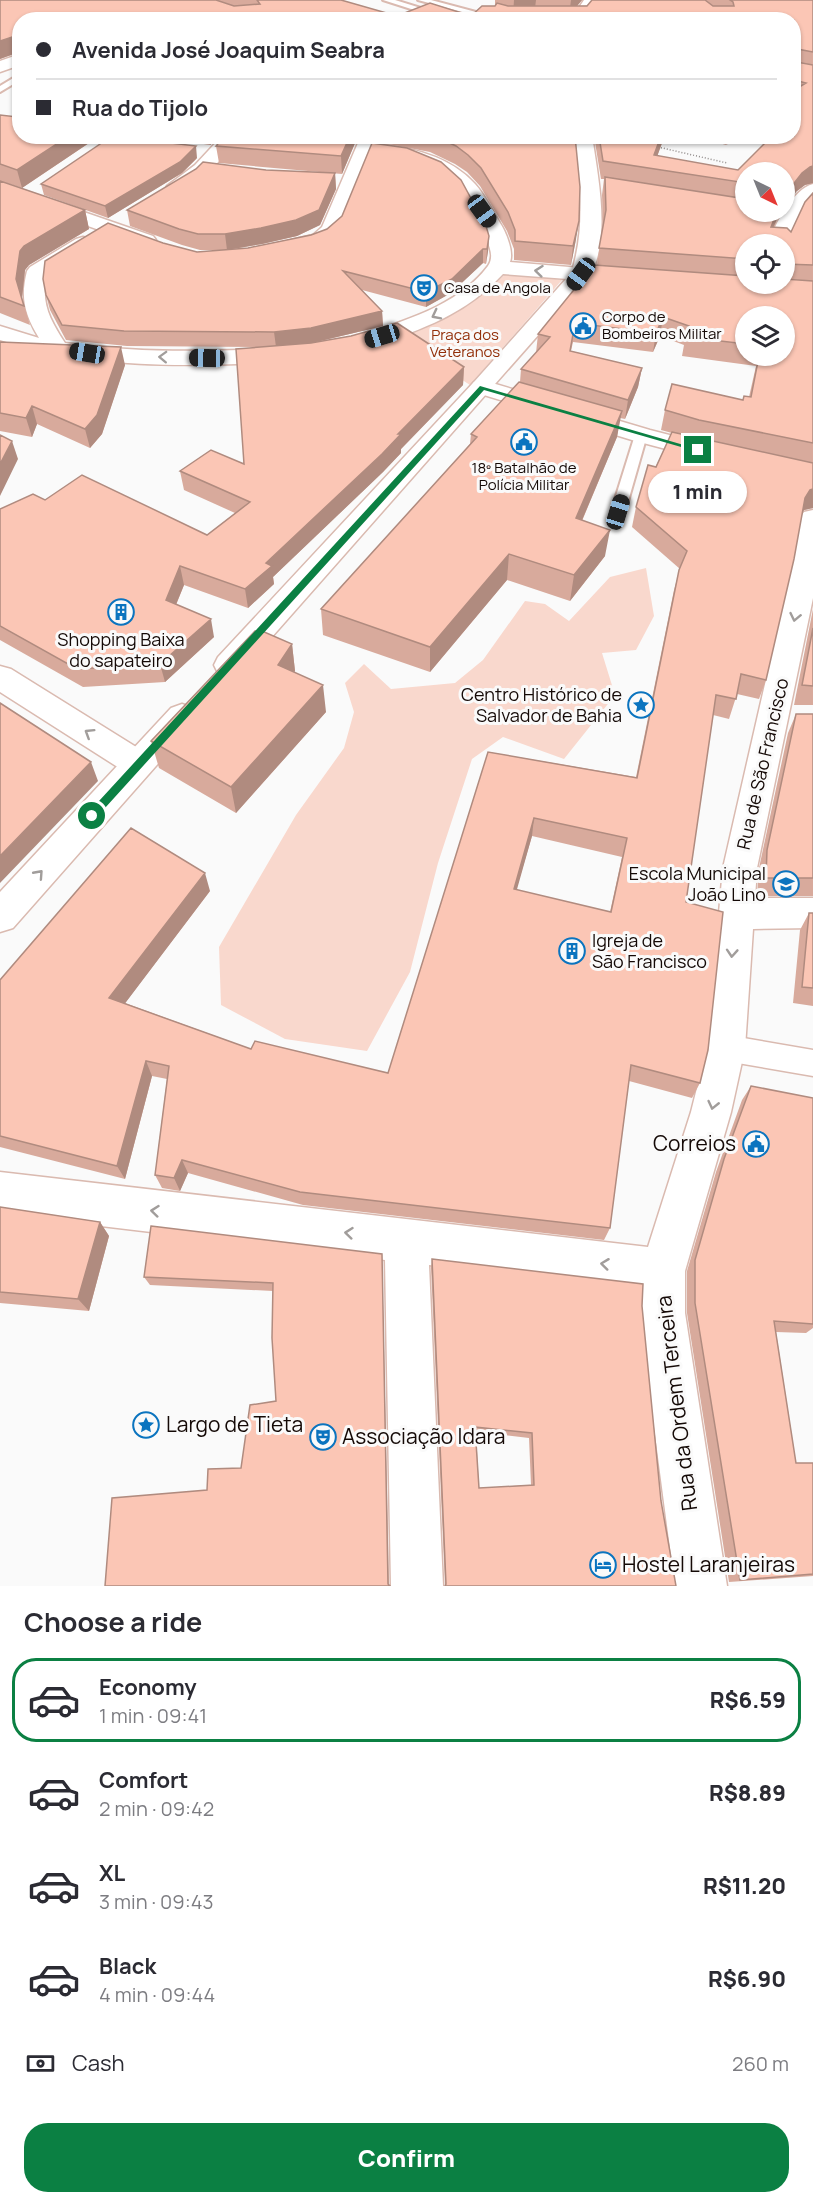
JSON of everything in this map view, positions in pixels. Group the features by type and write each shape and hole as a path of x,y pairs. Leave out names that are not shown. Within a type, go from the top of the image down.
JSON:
{"street":[{"path":"584,12 589,3 612,0"},
{"path":"147,144 169,147"},
{"path":"158,199 184,184 201,169 220,162 228,144"},
{"path":"279,248 319,240 327,235 366,144"},
{"path":"345,345 397,332 433,317 456,304 481,285 498,267 502,256 494,229 469,188 412,144"},
{"path":"0,917 482,387 581,274 590,248 589,185 584,144"},
{"path":"193,150 220,162"},
{"path":"330,181 351,182"},
{"path":"25,197 44,184"},
{"path":"589,185 612,189"},
{"path":"0,189 164,246"},
{"path":"795,210 813,190"},
{"path":"57,348 32,304 32,291 37,271 129,216"},
{"path":"795,218 813,221"},
{"path":"498,267 654,280"},
{"path":"8,342 87,353 163,357 230,358 304,352"},
{"path":"482,387 641,435 736,459"},
{"name":"Rua de São Francisco","path":"726,1048 740,868 788,719 808,579 813,518"},
{"path":"0,677 138,764"},
{"path":"735,914 813,913"},
{"path":"726,1048 813,1063"},
{"name":"Rua da Ordem Terceira","path":"701,1586 662,1313 663,1271 711,1112 726,1048"},
{"path":"0,1193 663,1271"},
{"path":"406,1239 417,1586"}],"lane":[{"path":"387,0 429,12"},
{"path":"421,0 478,12"},
{"path":"450,0 488,12"},
{"path":"618,512 641,435"}],"path":[{"path":"658,147 727,163"}],"green space":[{"name":"Praça dos Veteranos","path":"508,272 562,280 470,385 398,338 456,311 482,294"},
{"path":"646,568 654,616 636,650 602,653 615,695 564,759 503,737 472,759 438,863 410,972 367,1051 285,1039 221,1005 219,947 296,815 344,748 354,712 345,683 364,664 391,689 455,683 483,660 525,601 545,604 569,621 610,577"}],"building":[{"path":"0,0 216,0 234,6 260,4 257,0 341,0 383,12 12,12 12,37 0,41"},
{"path":"592,0 705,0 713,6 734,6 730,0 813,0 813,52 801,50 801,12 475,12 482,6 495,6 497,3 508,6 587,6"},
{"path":"430,3 458,12 407,12"},
{"path":"801,63 813,65 813,166 802,173 795,182 795,162 746,162 764,144 801,144 801,86 806,83 801,82"},
{"path":"0,115 12,116 12,144 57,144 17,170 0,164"},
{"path":"100,144 196,146 180,162 105,206 41,184"},
{"path":"218,144 346,144 341,156 216,146"},
{"path":"372,144 407,148 441,162 461,180 486,226 489,236 487,249 483,249 452,279 426,292 343,271 382,311 311,328 274,332 124,331 62,325 46,295 43,279 45,261 108,223 163,243 197,252 248,248 311,235 327,229 342,216"},
{"path":"452,144 576,144 580,187 579,221 573,246 515,241 515,230 508,212 481,168"},
{"path":"600,144 658,144 654,155 735,169 735,181 603,161"},
{"path":"203,162 266,170 335,173 319,210 296,220 261,228 225,234 198,234 127,210 196,169"},
{"path":"605,177 735,197 735,222 773,222 771,227 787,228 791,232 805,202 813,193 813,265 795,264 795,234 735,234 735,258 599,248 606,210"},
{"path":"0,181 85,210 24,246 20,251 16,279 24,306 0,297"},
{"path":"594,265 735,275 735,294 795,294 795,280 813,281 813,443 699,420 665,410 672,384 743,400 744,396 751,397 757,366 795,366 795,306 735,306 735,343 686,337 689,326 663,317 656,333 575,323 570,351 642,368 628,400 521,369 550,337 538,334"},
{"path":"397,323 464,367 398,434 401,434 382,454 266,563 272,566 245,589 180,566 166,600 211,619 160,664 77,669 0,626 0,509 33,494 45,500 82,475 207,535 250,502 180,471 211,450 244,464 236,349 311,343 351,336"},
{"path":"0,342 121,347 97,415 85,429 32,406 26,418 0,413"},
{"path":"519,382 622,411 576,518 610,530 574,575 509,554 430,647 321,609 477,437 471,434"},
{"path":"672,432 813,463 813,489 805,498 794,559 766,680 741,674 736,699 716,695 686,902 723,912 708,1050 700,1083 631,1065 610,1228 300,1192 182,1160 174,1178 155,1175 169,1066 146,1061 117,1166 0,1136 0,980 131,828 205,873 109,998 251,1049 255,1041 388,1073 488,752 637,778 679,570 687,551 636,507 648,465 656,467","holes":["534,818 627,838 611,912 514,889"]},
{"path":"0,435 12,441 0,464"},
{"path":"813,628 813,686 802,685"},
{"path":"255,631 262,631 292,644 278,665 323,685 231,787 151,741"},
{"path":"0,703 91,762 0,856"},
{"path":"796,714 813,714 813,878 766,878 767,850"},
{"path":"809,913 813,913 813,988 802,987"},
{"path":"751,1086 813,1098 813,1324 774,1321 796,1463 813,1463 813,1574 740,1580 695,1303 695,1260 724,1159"},
{"path":"0,1207 100,1222 78,1299 0,1292"},
{"path":"151,1226 382,1254 388,1584 390,1586 105,1586 112,1498 207,1490 208,1469 241,1468 250,1405 276,1401 272,1338 273,1283 144,1277"},
{"path":"432,1259 643,1284 642,1306 661,1501 676,1586 445,1586","holes":["475,1427 532,1433 534,1485 479,1488"]}],"place":[{"name":"Casa de Angola","path":"424,288"},
{"name":"Corpo de Bombeiros Militar","path":"583,326"},
{"name":"18º Batalhão de Polícia Militar","path":"524,442"},
{"name":"Shopping Baixa do sapateiro","path":"121,612"},
{"name":"Centro Histórico de Salvador de Bahia","path":"641,705"},
{"name":"Escola Municipal João Lino","path":"786,884"},
{"name":"Igreja de São Francisco","path":"572,951"},
{"name":"Correios","path":"756,1144"},
{"name":"Largo de Tieta","path":"146,1425"},
{"name":"Associação Idara","path":"323,1437"},
{"name":"Hostel Laranjeiras","path":"603,1565"}],"route":[{"path":"92,816 482,387 698,450"}]}
